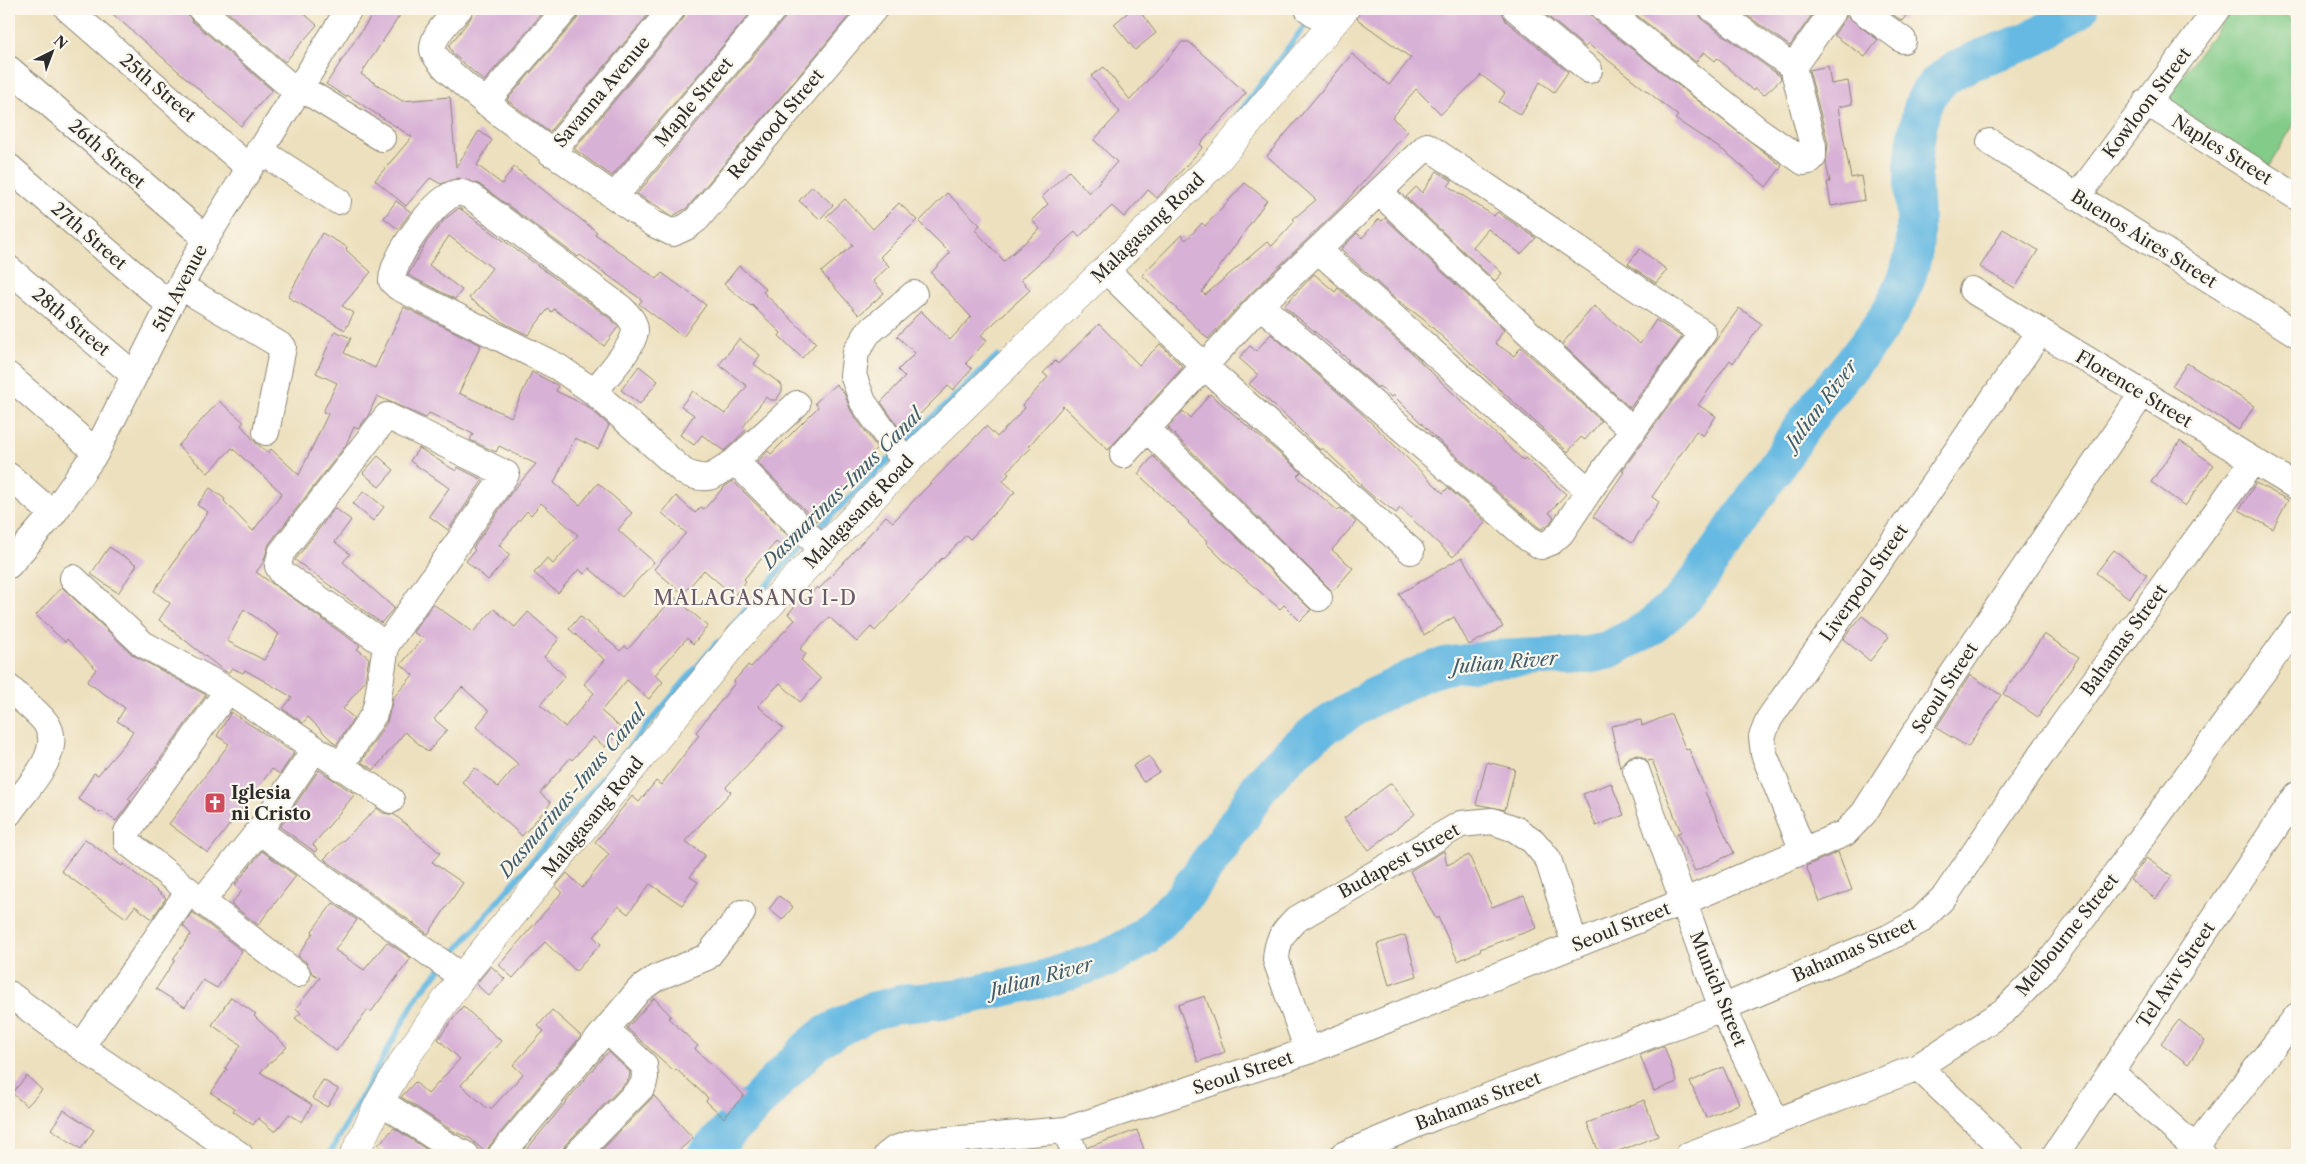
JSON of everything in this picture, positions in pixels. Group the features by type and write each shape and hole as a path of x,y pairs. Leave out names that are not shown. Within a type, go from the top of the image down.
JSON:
{"main road":[{"name":"Malagasang Road","path":"354,1155 380,1101 406,1057 462,977 740,636 906,463 1214,164 1338,17"}],"street":[{"name":"25th Street","path":"68,9 254,159 338,201"},
{"path":"200,9 298,89 382,138"},
{"path":"459,9 438,33 434,41 433,51 438,61 485,103 551,153 615,196"},
{"path":"485,103 566,9"},
{"name":"Savanna Avenue","path":"551,153 672,9"},
{"name":"Maple Street","path":"615,196 773,9"},
{"name":"Redwood Street","path":"615,196 654,224 673,232 688,226 697,218 874,9"},
{"path":"1308,9 1338,17"},
{"path":"1516,9 1589,70"},
{"path":"1605,9 1758,130 1797,158 1809,161 1813,158 1813,146 1793,67 1743,18 1713,9"},
{"path":"1793,67 1834,9"},
{"path":"1860,9 1903,40"},
{"name":"Kowloon Street","path":"2077,197 2217,9"},
{"name":"5th Avenue","path":"9,565 53,514 96,452 206,238 298,89 337,14"},
{"name":"26th Street","path":"9,70 206,238"},
{"name":"Naples Street","path":"2146,102 2297,198"},
{"name":"Buenos Aires Street","path":"1990,142 2297,334"},
{"path":"1124,455 1260,305 1427,146 1703,333 1589,491 1561,534 1551,542 1541,546 1529,540 1260,305"},
{"name":"27th Street","path":"9,167 175,296 283,347 266,432"},
{"path":"1379,192 1633,431"},
{"path":"594,392 631,343 635,330 631,318 621,308 472,197 465,193 455,193 444,199 417,228 395,266 392,281 398,287 558,367 594,392 684,472 698,478 712,478 735,462 797,404"},
{"path":"1318,250 1589,491"},
{"name":"28th Street","path":"9,269 134,375"},
{"path":"1105,269 1204,366 1411,551"},
{"name":"Florence Street","path":"1972,290 2297,487"},
{"path":"906,463 863,402 853,375 856,352 868,334 914,294"},
{"name":"Liverpool Street","path":"1803,851 1764,754 1762,737 1769,719 2040,332"},
{"path":"9,376 96,452"},
{"name":"Seoul Street","path":"887,1155 895,1148 913,1143 1066,1130 1308,1051 1683,902 1846,833 1864,813 1948,681 2142,394"},
{"path":"340,767 374,714 378,704 386,645 506,474 387,416 281,553 278,566 283,574 386,645"},
{"path":"1147,428 1319,598"},
{"name":"Bahamas Street","path":"1343,1155 1434,1116 1722,1008 1888,938 1921,920 1944,896 2034,765 2253,461"},
{"path":"735,462 822,549"},
{"path":"9,476 53,514"},
{"path":"73,578 143,644 228,690 391,800"},
{"name":"Melbourne Street","path":"1690,1155 1918,1068 2004,1011 2041,972 2081,921 2297,625"},
{"path":"9,688 45,721 51,733 51,745 45,765 12,799"},
{"path":"228,690 127,832 127,842 297,974"},
{"path":"81,1047 195,896 259,831 315,749"},
{"name":"Munich Street","path":"1636,770 1722,1008 1776,1121"},
{"name":"Tel Aviv Street","path":"2055,1155 2112,1073 2297,795"},
{"name":"Budapest Street","path":"1308,1051 1276,960 1276,945 1282,934 1295,920 1461,824 1492,821 1515,829 1533,841 1548,859 1575,945"},
{"path":"259,831 462,977"},
{"path":"501,1155 639,990 648,982 707,957 742,913"},
{"path":"9,994 81,1047 240,1155"},
{"path":"2112,1073 2199,1152 2297,1016"},
{"path":"576,1155 642,1086 645,1077 644,1065 606,1030"},
{"path":"1918,1068 2011,1155"},
{"path":"380,1101 445,1144 466,1155"},
{"path":"1066,1130 1075,1155"}],"green space":[{"path":"2233,9 2277,9 2297,23 2297,119 2269,166 2164,99"}],"building":[{"path":"107,9 186,9 191,20 272,90 241,126"},
{"path":"224,9 299,9 317,25 285,62"},
{"path":"376,9 404,9 361,74 402,101 450,97 456,167 479,131 492,140 477,165 502,184 514,167 597,232 595,234 657,279 662,273 706,305 683,337 639,304 642,300 580,255 578,257 479,184 458,178 441,184 430,178 406,206 375,180 412,137 347,95 346,97 326,84"},
{"path":"475,9 546,9 484,81 453,54 449,46 470,19"},
{"path":"581,9 653,9 549,132 507,100 577,19"},
{"path":"687,9 754,9 612,176 574,149 683,19"},
{"path":"788,9 855,9 687,208 673,216 637,194 784,19"},
{"path":"1132,9 1138,9 1156,33 1135,50 1114,24"},
{"path":"1360,9 1501,9 1506,21 1568,72 1554,92 1540,82 1521,115 1499,102 1505,93 1481,75 1441,114 1416,89 1392,118 1408,131 1342,206 1250,294 1208,339 1142,275 1181,235 1186,240 1202,223 1205,226 1245,183 1267,200 1202,292 1205,295 1267,242 1272,246 1295,221 1293,219 1316,200 1267,156 1352,54 1389,85 1411,58 1357,19"},
{"path":"1539,9 1590,9 1591,15 1596,21 1782,166 1766,187 1727,153 1675,119 1678,116 1588,44 1585,47"},
{"path":"1629,9 1698,9 1704,21 1780,76 1781,79 1764,95 1755,88 1753,91 1717,58 1715,61 1704,52 1696,62"},
{"path":"1738,9 1816,9 1790,46"},
{"path":"1885,9 1911,9 1902,21"},
{"path":"1847,16 1878,40 1865,57 1834,35"},
{"path":"1182,42 1189,42 1246,93 1200,144 1203,147 1157,198 1148,190 1124,217 1112,206 1079,237 1075,232 1021,279 1030,290 981,335 987,340 966,363 972,369 953,390 948,386 907,427 904,424 899,428 881,402 905,377 898,370 915,353 897,336 921,311 950,340 971,317 931,273 950,253 919,222 947,193 980,225 975,230 1004,261 1040,229 1032,220 1048,204 1042,197 1069,171 1089,193 1117,162 1094,140 1120,112 1091,76 1104,67 1130,100"},
{"path":"1828,66 1831,84 1848,81 1852,104 1838,107 1851,178 1861,176 1865,200 1831,206 1827,182 1830,182 1826,164 1828,143 1809,70"},
{"path":"1437,171 1452,181 1448,186 1494,216 1497,212 1536,238 1521,254 1488,229 1473,247 1502,273 1495,281 1406,197 1416,187 1422,193"},
{"path":"812,186 833,205 820,219 799,201"},
{"path":"845,199 873,229 899,203 917,220 880,257 889,266 873,281 884,293 859,315 821,272 853,245 826,217"},
{"path":"396,201 411,212 398,229 384,218"},
{"path":"459,208 611,319 618,327 604,346 554,309 552,312 548,309 528,335 504,323 469,298 492,268 449,236 429,265 462,290 455,299 408,275 427,241 445,219"},
{"path":"1385,218 1504,330 1495,343 1514,356 1521,347 1601,421 1585,440 1581,437 1568,452 1423,319 1392,296 1341,249 1357,233 1362,238 1379,219 1382,221"},
{"path":"2003,229 2038,250 2015,288 1980,267"},
{"path":"322,233 347,247 346,250 371,272 342,306 354,313 345,330 288,297"},
{"path":"1640,249 1667,270 1656,283 1628,264"},
{"path":"739,266 766,289 763,292 816,343 802,358 779,336 781,333 752,305 724,284"},
{"path":"1314,274 1335,292 1338,288 1408,350 1523,460 1525,458 1566,494 1549,513 1554,517 1550,523 1542,529 1538,527 1437,439 1393,395 1391,397 1379,386 1378,388 1347,361 1349,360 1284,306"},
{"path":"1594,306 1640,344 1656,320 1682,337 1630,408 1562,344"},
{"path":"404,307 481,345 459,393 511,417 532,372 557,385 556,391 587,406 609,425 598,449 575,438 554,483 580,505 598,483 632,513 618,530 654,562 622,597 589,568 584,574 579,569 558,593 534,573 547,558 553,564 578,535 541,503 531,515 527,511 499,545 510,555 488,580 466,561 511,493 536,464 499,446 496,452 470,440 473,434 429,413 426,418 377,396 368,416 358,429 354,427 346,445 269,544 263,563 256,572 360,646 357,649 369,658 365,681 343,709 354,718 336,745 308,717 303,723 283,709 292,697 245,670 243,673 232,668 228,673 159,620 170,603 154,591 208,512 197,505 210,488 225,499 224,501 253,531 282,493 232,448 208,473 178,446 219,401 244,422 241,425 256,443 268,453 271,449 299,475 328,414 323,412 337,383 316,373 335,331 351,338 344,353 375,368","holes":["244,609 279,634 264,660 227,641"]},
{"path":"1739,308 1762,324 1733,363 1730,360 1698,405 1716,416 1703,436 1696,431 1652,497 1659,502 1632,543 1593,517 1624,472 1622,471"},
{"path":"1099,324 1139,365 1160,344 1183,367 1108,450 1063,406 1029,446 1031,448 1006,472 1009,474 1003,481 1015,492 970,539 966,535 942,558 875,631 871,627 857,642 829,617 800,649 806,654 801,660 821,679 800,702 780,683 758,706 783,728 726,787 731,792 685,841 705,855 690,877 698,882 682,905 650,884 628,914 618,906 594,937 601,944 576,971 545,942 513,978 499,965 562,892 556,886 567,873 582,888 609,854 595,842 632,796 639,802 656,781 661,785 699,735 696,732 735,683 734,681 748,665 751,667 795,620 788,614 801,599 804,602 817,587 819,589 886,516 893,522 986,426 997,437 1025,408 1023,405 1048,377 1043,373 1055,361 1058,364"},
{"path":"1271,334 1358,410 1443,493 1448,488 1486,522 1453,557 1400,508 1396,513 1376,499 1322,448 1320,450 1285,415 1249,384 1258,375 1239,358 1250,346 1256,351"},
{"path":"739,339 760,355 754,364 782,385 782,391 776,400 769,400 766,397 743,427 746,430 724,451 702,435 694,445 680,435 694,415 681,406 693,391 725,414 747,386 719,365"},
{"path":"2187,363 2254,406 2239,430 2172,386"},
{"path":"639,366 658,381 640,404 621,390"},
{"path":"836,384 844,393 851,411 877,448 863,462 869,468 846,490 844,487 816,521 757,462 768,451 771,454 818,407 815,403"},
{"path":"1210,394 1301,472 1297,476 1338,511 1340,508 1356,522 1332,550 1353,568 1335,589 1331,590 1168,428 1183,411 1190,418"},
{"path":"2180,441 2214,465 2185,506 2151,482"},
{"path":"419,448 456,471 457,467 483,480 448,530 429,516 449,488 410,461"},
{"path":"378,456 394,470 379,487 363,473"},
{"path":"1153,456 1311,610 1300,621 1284,605 1280,609 1223,560 1189,522 1138,474"},
{"path":"733,481 795,543 787,551 776,542 744,579 746,581 734,596 704,570 683,594 654,569 686,533 662,513 676,496 695,513 701,507 704,509 724,487"},
{"path":"2256,483 2288,500 2273,529 2239,510"},
{"path":"364,491 384,507 373,521 353,504"},
{"path":"335,508 351,520 335,542 350,554 343,562 394,608 381,623 295,560"},
{"path":"109,547 137,565 118,593 91,574"},
{"path":"2114,550 2147,575 2129,598 2096,573"},
{"path":"1462,557 1503,627 1469,645 1454,617 1424,635 1399,594"},
{"path":"62,587 133,655 206,695 156,765 128,799 131,801 116,821 102,811 100,813 78,799 94,773 98,775 127,741 133,731 117,721 125,708 87,682 96,669 67,639 65,642 36,615"},
{"path":"674,597 708,626 693,644 687,638 655,675 663,682 649,699 627,680 601,711 621,728 605,747 593,737 572,760 570,758 540,793 551,803 522,836 462,782 475,768 498,787 518,764 476,727 489,711 462,687 434,719 447,730 428,752 405,732 374,770 361,762 387,722 393,698 413,675 401,664 423,638 413,632 433,604 473,632 494,609 515,627 528,612 559,639 544,657 565,676 540,705 565,727 594,693 584,684 605,660 569,629 580,616 620,651 625,646 628,649"},
{"path":"1862,616 1889,637 1870,661 1843,639"},
{"path":"2044,634 2079,657 2038,717 2003,694"},
{"path":"1970,675 2001,695 1968,747 1936,728"},
{"name":"Iglesia ni Cristo","path":"231,712 294,753 280,774 272,769 208,853 169,824 229,744 217,736"},
{"path":"1671,714 1686,750 1689,749 1705,792 1734,853 1695,871 1677,833 1681,832 1652,760 1648,761 1639,755 1631,756 1625,760 1620,768 1611,726 1641,720 1642,726"},
{"path":"1149,756 1159,772 1143,782 1133,766"},
{"path":"1487,762 1515,769 1505,810 1476,804"},
{"path":"319,770 355,794 313,845 317,849 315,852 280,827"},
{"path":"1391,783 1415,814 1369,850 1344,818"},
{"path":"1611,783 1624,815 1596,826 1583,794"},
{"path":"377,808 383,813 395,815 440,853 432,862 463,883 428,934 324,859"},
{"path":"85,839 122,866 123,864 166,898 152,919 135,906 126,918 61,871"},
{"path":"262,851 296,876 258,925 231,904 242,891 235,885"},
{"path":"1444,851 1447,865 1469,855 1492,907 1524,895 1537,928 1480,949 1458,961 1438,917 1436,919 1410,871"},
{"path":"1838,852 1852,890 1820,902 1806,866"},
{"path":"2146,858 2172,876 2156,899 2130,880"},
{"path":"779,896 793,907 782,920 769,909"},
{"path":"333,903 357,920 335,950 364,970 387,942 411,958 371,1012 368,1010 336,1051 295,1018 301,1013 296,1008 320,978 312,973 306,962 298,956 313,933 312,931"},
{"path":"192,912 242,951 217,988 203,980 185,1007 156,989 175,960 173,959 191,934 183,926"},
{"path":"1405,935 1417,976 1389,985 1377,944"},
{"path":"491,966 505,979 489,996 476,984"},
{"path":"1205,996 1225,1052 1198,1062 1178,1005"},
{"path":"231,997 256,1014 254,1016 287,1047 260,1072 312,1105 302,1122 289,1114 275,1132 258,1118 253,1125 233,1111 235,1108 211,1093 241,1045 212,1025"},
{"path":"654,998 671,1016 668,1018 698,1046 695,1049 744,1095 724,1118 706,1101 708,1098 676,1069 674,1071 627,1028"},
{"path":"463,1006 501,1041 461,1085 488,1109 490,1107 491,1109 523,1074 513,1065 544,1031 538,1026 552,1010 581,1036 490,1145 486,1153 471,1139 453,1131 401,1097 415,1082 428,1094 460,1059 438,1039"},
{"path":"2179,1020 2205,1041 2188,1064 2161,1043"},
{"path":"1664,1046 1677,1082 1654,1091 1640,1055"},
{"path":"609,1052 630,1072 629,1079 565,1145 561,1155 522,1155 603,1057"},
{"path":"1723,1067 1739,1104 1706,1118 1690,1082"},
{"path":"27,1076 42,1090 27,1106 12,1093"},
{"path":"323,1080 338,1089 327,1107 312,1098"},
{"path":"654,1096 693,1138 674,1155 597,1155"},
{"path":"1644,1100 1658,1136 1608,1155 1600,1155 1587,1123"},
{"path":"64,1110 94,1130 81,1149 51,1129"},
{"path":"394,1128 435,1155 390,1155 378,1145"},
{"path":"1137,1130 1146,1155 1090,1155 1088,1147"}],"waterway":[{"name":"Julian River","path":"706,1155 808,1049 825,1035 872,1011 901,1004 952,999 1044,979 1106,959 1145,936 1183,898 1240,819 1258,789 1278,766 1318,731 1367,700 1423,673 1445,666 1493,659 1588,655 1606,651 1648,629 1680,602 1698,580 1808,419 1880,328 1895,304 1907,278 1914,250 1914,158 1921,114 1929,93 1949,74 1961,67 2034,38 2079,9"},
{"name":"Dasmarinas-Imus Canal","path":"1237,116 1309,20"},
{"name":"Dasmarinas-Imus Canal","path":"901,448 997,356"},
{"name":"Dasmarinas-Imus Canal","path":"813,533 894,455"},
{"name":"Dasmarinas-Imus Canal","path":"731,627 806,540"},
{"name":"Dasmarinas-Imus Canal","path":"448,960 718,642"},
{"name":"Dasmarinas-Imus Canal","path":"329,1155 418,995 441,968"}],"place":[{"name":"Iglesia ni Cristo","path":"215,803"}],"district":[{"name":"MALAGASANG I-D","path":"755,598"}]}
